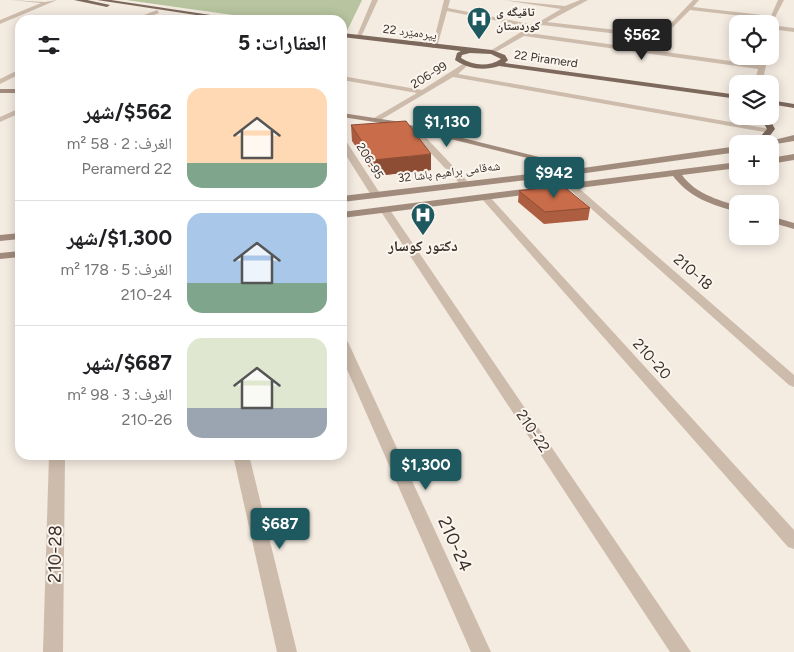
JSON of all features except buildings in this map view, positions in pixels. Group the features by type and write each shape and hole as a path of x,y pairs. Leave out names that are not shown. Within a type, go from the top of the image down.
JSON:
{"main road":[{"path":"77,0 179,15"},
{"path":"100,0 206,15"},
{"name":"22 پیرەمێرد","path":"347,36 474,51"},
{"name":"22 پیرەمێرد","path":"347,37 458,55"},
{"path":"502,61 492,52 474,51 458,55 458,61 480,66 502,61 729,90"},
{"name":"22 Piramerd","path":"502,61 729,97"},
{"path":"0,91 15,91"},
{"path":"779,96 794,99"},
{"path":"779,104 794,106"},
{"path":"347,116 377,120 586,170"},
{"path":"767,135 770,132 769,125"},
{"path":"779,141 794,138"},
{"name":"شەقامی براهیم پاشا 32","path":"347,198 586,170 729,150"},
{"path":"779,160 794,157"},
{"name":"شەقامی براهیم پاشا 32","path":"347,214 675,172 729,167"},
{"path":"675,172 685,187 692,192 729,206"},
{"path":"779,222 793,226"},
{"path":"0,238 15,236"},
{"path":"0,256 15,254"}],"street":[{"path":"13,0 46,2"},
{"path":"17,15 54,0"},
{"path":"358,37 375,0"},
{"path":"434,47 447,0"},
{"path":"506,0 566,8"},
{"path":"492,52 566,8 585,0"},
{"path":"543,22 661,37 696,0"},
{"path":"774,15 781,0"},
{"path":"690,8 729,15"},
{"path":"444,9 536,27"},
{"path":"148,15 157,12"},
{"path":"1,22 15,16"},
{"path":"1,22 15,22"},
{"path":"779,25 794,30"},
{"path":"524,34 762,67 760,75"},
{"name":"206-99","path":"377,120 452,75 466,64"},
{"path":"0,82 15,74"},
{"path":"452,75 770,132"},
{"path":"347,79 423,92"},
{"path":"0,120 15,112"},
{"path":"412,128 465,184"},
{"name":"206-95","path":"347,149 376,195"},
{"path":"783,159 794,161"},
{"name":"210-18","path":"571,186 794,382"},
{"name":"210-20","path":"485,197 794,542"},
{"name":"210-22","path":"385,210 681,652"},
{"name":"210-24","path":"347,353 481,652"},
{"name":"210-28","path":"53,652 57,460"},
{"path":"242,460 287,652"}],"green space":[{"path":"126,0 362,0 347,31 347,15 232,15"}],"place":[{"name":"تاقيگه ى كوردستان","path":"479,40"},
{"name":"دكتور كوسار","path":"423,236"}]}
